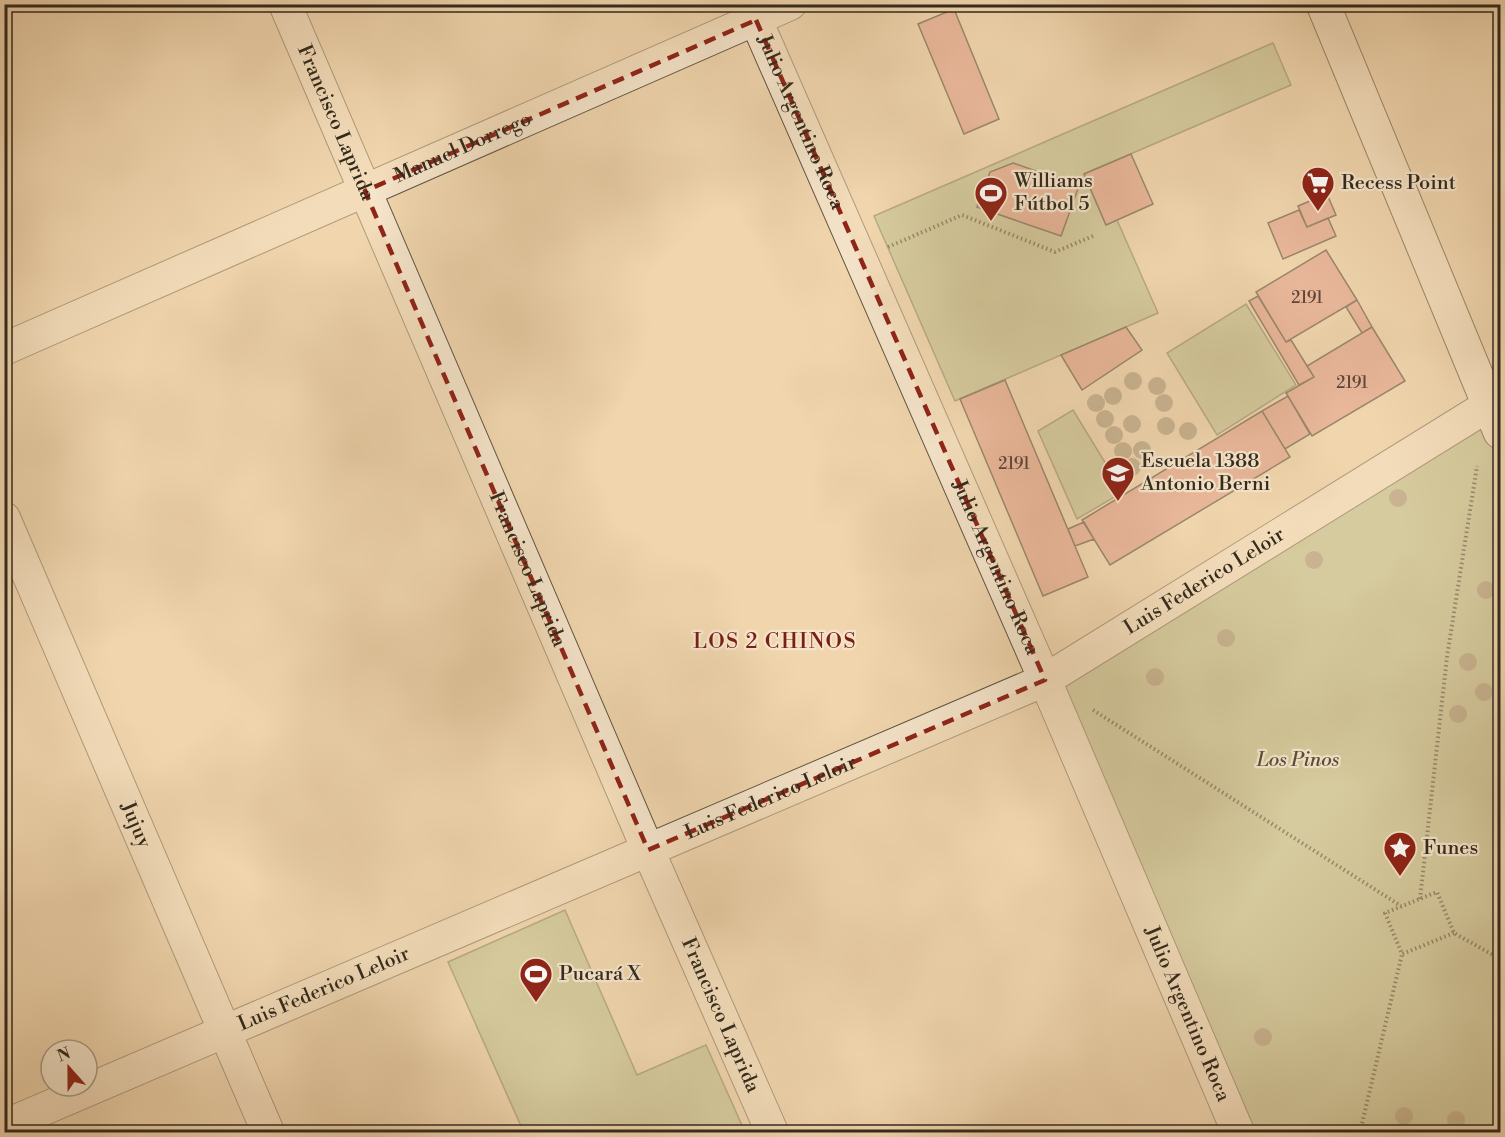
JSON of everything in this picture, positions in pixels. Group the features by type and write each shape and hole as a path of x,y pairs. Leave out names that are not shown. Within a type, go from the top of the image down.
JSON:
{"street":[{"name":"Francisco Laprida","path":"285,4 648,850 772,1132"},
{"name":"Manuel Dorrego","path":"4,349 365,191 752,12 790,4"},
{"path":"1323,4 1497,412"},
{"name":"Julio Argentino Roca","path":"752,12 1045,680 1238,1132"},
{"name":"Luis Federico Leloir","path":"4,1126 1045,680 1497,412"},
{"name":"Jujuy","path":"4,518 267,1132"}],"path":[{"path":"860,259 962,215 1055,252 1094,236"},
{"path":"1420,899 1447,657 1478,466"},
{"path":"1093,710 1401,906"},
{"path":"1360,1132 1402,954 1385,913 1437,892 1454,933 1500,959"},
{"path":"1402,954 1454,933"}],"highlighted area":[{"path":"756,20 1045,680 648,850 365,191"}],"green space":[{"name":"Williams Fútbol 5","path":"1273,43 1291,85 1084,174 1106,225 1117,220 1158,313 955,401 874,216"},
{"path":"1246,304 1296,385 1217,435 1167,353"},
{"name":"Los Pinos","path":"1489,405 1500,432 1500,1132 1238,1132 1045,680"},
{"path":"1073,410 1123,492 1077,519 1038,431"},
{"name":"Pucará X","path":"565,910 637,1075 706,1045 745,1132 507,1132 521,1126 448,962"}],"building":[{"path":"954,9 999,119 964,134 918,24"},
{"path":"1131,154 1153,204 1106,225 1084,174"},
{"path":"1013,163 1079,186 1061,236 977,207 990,172"},
{"name":"Recess Point","path":"1327,194 1336,215 1307,227 1298,206"},
{"path":"1299,210 1307,227 1328,218 1336,236 1283,259 1268,223"},
{"path":"1326,250 1357,300 1286,342 1256,292"},
{"path":"1258,296 1286,342 1291,340 1314,377 1299,385 1249,301"},
{"path":"1357,300 1372,327 1362,333 1346,307"},
{"path":"1126,327 1142,350 1082,390 1061,355"},
{"path":"1372,327 1405,381 1312,436 1286,393 1314,377 1307,366"},
{"path":"1005,380 1088,577 1043,596 960,399"},
{"path":"1288,396 1310,434 1285,449 1262,411"},
{"path":"1262,411 1290,457 1110,565 1082,520"},
{"path":"1084,522 1094,539 1075,546 1068,529"}],"place":[{"name":"Recess Point","path":"1318,212"},
{"name":"Williams Fútbol 5","path":"991,222"},
{"name":"Escuela 1388 Antonio Berni","path":"1118,502"},
{"name":"Funes","path":"1400,877"},
{"name":"Pucará X","path":"536,1003"}],"district":[{"name":"LOS 2 CHINOS","path":"775,642"}]}
